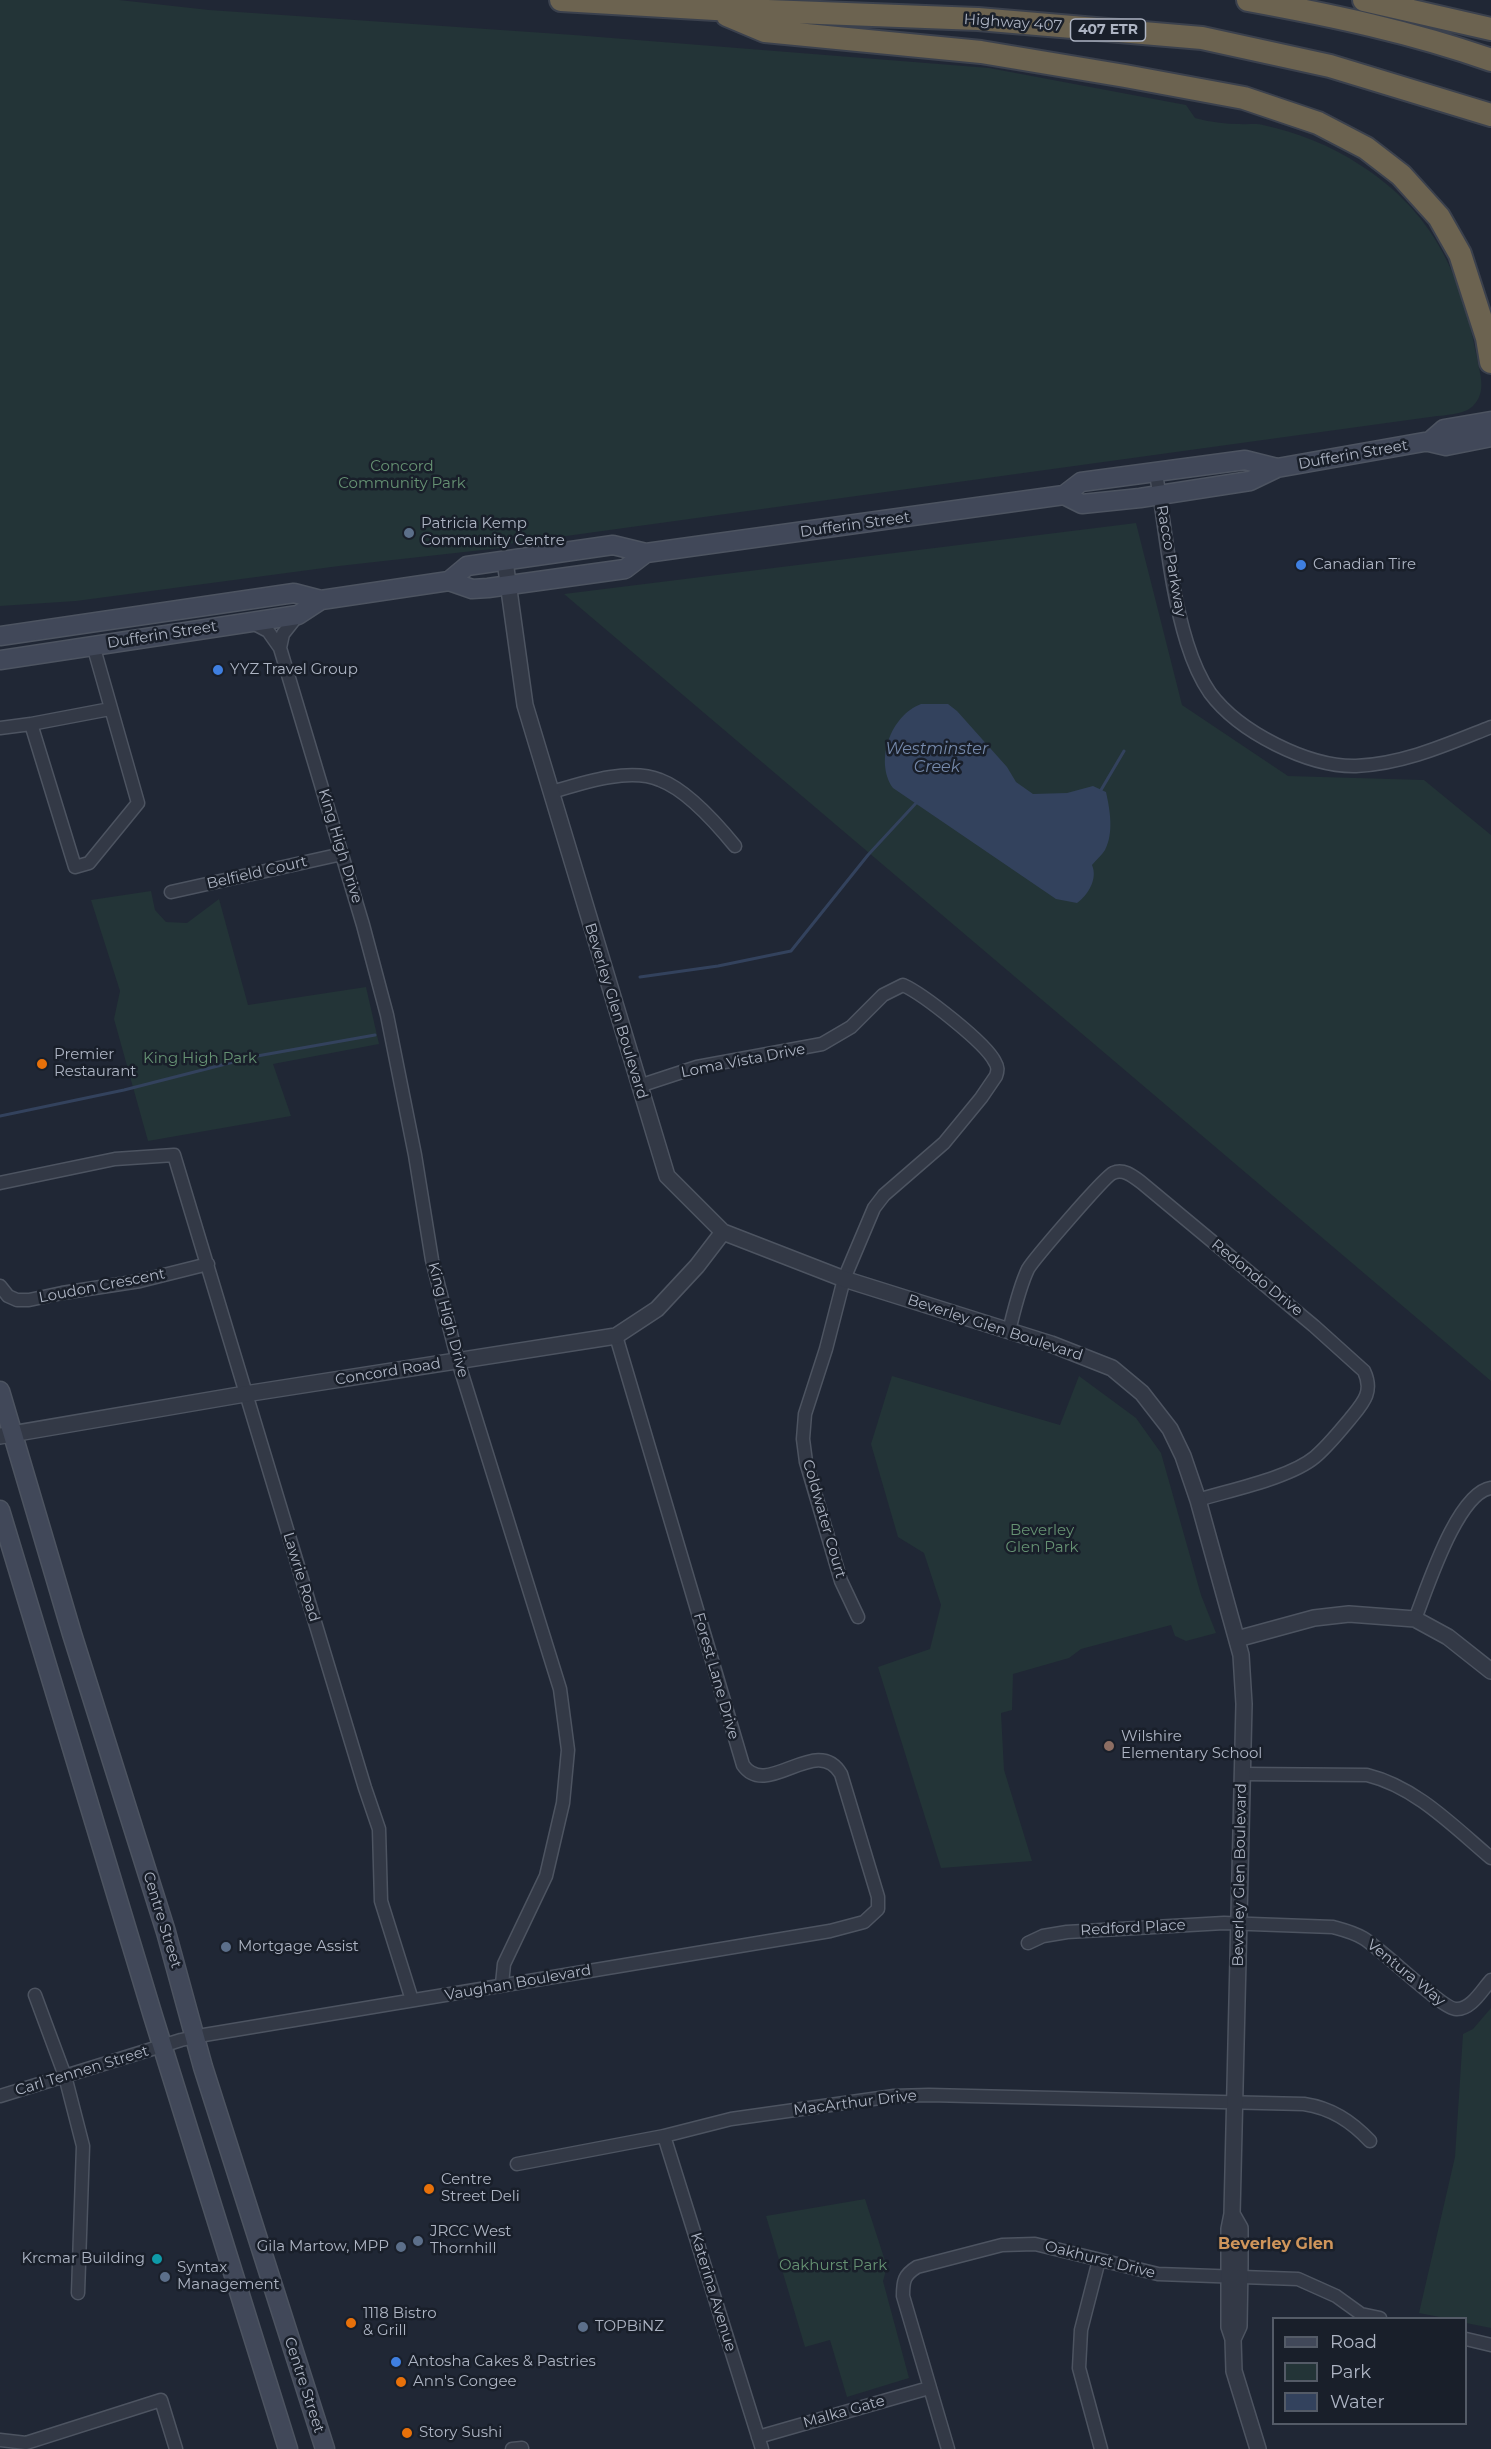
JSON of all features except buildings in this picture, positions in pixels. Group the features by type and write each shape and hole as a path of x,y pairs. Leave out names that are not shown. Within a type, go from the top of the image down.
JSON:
{"highway":[{"name":"Highway 407","path":"561,0 715,9 978,19 1202,38 1330,66 1491,115"},
{"path":"1248,0 1341,17 1491,60"},
{"path":"1364,0 1491,28"},
{"path":"715,9 765,31 981,52 1244,98 1318,123 1366,148 1401,175 1439,217 1460,254 1487,338 1491,362"}],"main road":[{"name":"Dufferin Street","path":"1430,442 1444,429 1491,421"},
{"name":"Dufferin Street","path":"1064,495 1082,504 1159,494 1250,481 1277,468 1430,442 1446,446 1491,437"},
{"name":"Dufferin Street","path":"449,581 467,566 613,545 646,553 1064,495 1081,482 1156,474 1245,460 1277,468"},
{"name":"Dufferin Street","path":"0,636 294,593 321,600 449,581 472,589 510,585 625,569 646,553"},
{"name":"Dufferin Street","path":"0,660 298,615 321,600"},
{"path":"0,644 71,626"},
{"name":"Centre Street","path":"0,1390 6,1435 72,1634 166,1932 202,2067 325,2449"},
{"path":"0,1510 288,2449"}],"street":[{"name":"Racco Parkway","path":"1156,474 1173,587 1187,645 1210,692 1237,718 1272,743 1312,759 1355,766 1396,761 1491,728"},
{"name":"Beverley Glen Boulevard","path":"505,561 525,705 667,1176 723,1232 844,1279 1051,1344 1112,1368 1142,1393 1170,1429 1182,1456 1198,1500 1237,1639 1243,1675 1232,2214 1228,2229 1234,2277 1229,2327 1233,2339 1234,2370 1258,2449"},
{"path":"280,648 283,634 298,615"},
{"name":"King High Drive","path":"250,622 268,631 280,648 342,854 387,1015 415,1155 432,1260 458,1361 560,1689 568,1750 563,1803 546,1876 504,1964 502,1984"},
{"path":"31,724 75,867 89,863 138,803 93,645"},
{"path":"0,728 110,709"},
{"path":"552,792 607,777 659,779 705,811 735,846"},
{"name":"Belfield Court","path":"171,892 342,854"},
{"name":"Loma Vista Drive","path":"639,1086 697,1067 822,1044 851,1027 883,995 903,985 914,990 984,1047 995,1061 998,1069 996,1076 944,1143 884,1195 874,1208 844,1279"},
{"name":"Lawrie Road","path":"0,1183 115,1159 174,1155 245,1394 375,1813 379,1829 381,1901 412,2000"},
{"name":"Redondo Drive","path":"1009,1331 1029,1268 1091,1194 1106,1178 1119,1171 1129,1173 1142,1183 1314,1326 1364,1371 1369,1381 1367,1399 1314,1458 1272,1477 1198,1500"},
{"name":"Concord Road","path":"6,1435 616,1335 657,1310 697,1266 723,1232"},
{"name":"Loudon Crescent","path":"0,1286 8,1296 17,1300 29,1300 141,1281 208,1264"},
{"name":"Coldwater Court","path":"844,1279 826,1349 805,1414 803,1439 806,1462 841,1581 858,1617"},
{"name":"Forest Lane Drive","path":"616,1335 743,1766 747,1772 761,1776 792,1768 810,1760 828,1760 836,1766 841,1774 878,1897 878,1909 871,1917"},
{"path":"1415,1619 1445,1541 1480,1491 1491,1488"},
{"path":"1237,1639 1314,1618 1349,1614 1415,1619 1448,1637 1491,1671"},
{"path":"1242,1774 1367,1775 1381,1779 1420,1799 1491,1858"},
{"name":"Vaughan Boulevard","path":"163,2046 195,2037 502,1984 830,1931 864,1922 871,1917"},
{"name":"Redford Place","path":"1028,1943 1043,1936 1067,1932 1239,1923"},
{"name":"Ventura Way","path":"1239,1923 1333,1927 1349,1931 1365,1939 1443,2004 1454,2010 1464,2008 1491,1980"},
{"path":"35,1995 65,2076 83,2146 78,2293"},
{"name":"Carl Tennen Street","path":"0,2096 163,2046"},
{"name":"MacArthur Drive","path":"517,2164 664,2136 731,2119 894,2096 1314,2105 1344,2118 1370,2141"},
{"name":"Katerina Avenue","path":"664,2136 760,2443"},
{"name":"Oakhurst Drive","path":"948,2449 903,2296 903,2283 907,2273 917,2267 1002,2245 1035,2244 1158,2274 1298,2279 1336,2296 1361,2314 1372,2317"},
{"path":"1099,2260 1081,2330 1079,2368 1101,2449"},
{"path":"1467,2339 1491,2345"},
{"name":"Malka Gate","path":"760,2443 929,2388"},
{"path":"0,2440 26,2443 160,2400 176,2449"}],"green space":[{"name":"Concord Community Park","path":"0,0 119,0 209,10 574,35 989,68 1186,105 1195,118 1206,121 1260,124 1275,128 1326,146 1360,165 1407,203 1425,225 1453,273 1463,300 1480,370 1480,395 1469,409 1447,415 508,544 509,547 339,566 76,601 0,606"},
{"path":"1136,523 1182,705 1288,776 1424,780 1491,835 1491,1381 564,594"},
{"name":"King High Park","path":"151,891 155,910 166,922 187,923 219,899 248,1005 366,987 379,1044 273,1064 291,1116 148,1141 114,1019 120,991 91,900"},
{"name":"Beverley Glen Park","path":"892,1376 1060,1425 1079,1376 1136,1418 1161,1453 1201,1595 1216,1633 1186,1641 1175,1636 1171,1625 1081,1649 1069,1658 1013,1674 1012,1710 1001,1713 1004,1770 1032,1861 941,1868 878,1667 930,1649 941,1605 924,1553 898,1537 871,1444"},
{"path":"1491,2008 1491,2328 1467,2323 1467,2317 1440,2317 1419,2313 1455,2157 1463,2034 1473,2029"},
{"name":"Oakhurst Park","path":"865,2199 887,2267 883,2281 909,2378 847,2397 830,2340 805,2347 766,2216"}],"water":[{"name":"Westminster Creek","path":"921,704 948,704 957,711 1007,767 1016,782 1033,794 1067,793 1093,786 1106,792 1110,836 1104,852 1092,865 1094,876 1091,886 1077,903 1056,899 893,788 885,765 889,740 901,718"}],"waterway":[{"name":"Westminster Creek","path":"1101,790 1124,751"},
{"name":"Westminster Creek","path":"640,977 718,966 791,951 868,855 917,802"},
{"name":"Westminster Creek","path":"0,1116 124,1090 257,1056 375,1035"}],"place":[{"name":"Patricia Kemp Community Centre","path":"409,533"},
{"name":"Canadian Tire","path":"1301,565"},
{"name":"YYZ Travel Group","path":"218,670"},
{"name":"Premier Restaurant","path":"42,1064"},
{"name":"Wilshire Elementary School","path":"1109,1746"},
{"name":"Mortgage Assist","path":"226,1947"},
{"name":"Centre Street Deli","path":"429,2189"},
{"name":"JRCC West Thornhill","path":"418,2241"},
{"name":"Gila Martow, MPP","path":"401,2247"},
{"name":"Krcmar Building","path":"157,2259"},
{"name":"Syntax Management","path":"165,2277"},
{"name":"1118 Bistro & Grill","path":"351,2323"},
{"name":"TOPBiNZ","path":"583,2327"},
{"name":"Antosha Cakes & Pastries","path":"396,2362"},
{"name":"Ann's Congee","path":"401,2382"},
{"name":"Story Sushi","path":"407,2433"}],"district":[{"name":"Beverley Glen","path":"1276,2244"}]}
